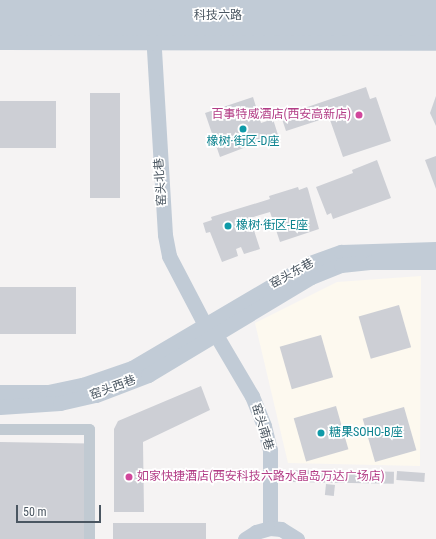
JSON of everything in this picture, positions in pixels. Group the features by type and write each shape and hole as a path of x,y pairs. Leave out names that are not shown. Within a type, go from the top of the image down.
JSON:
{"main road":[{"path":"0,2 62,12 436,1"},
{"name":"科技六路","path":"0,28 62,12"},
{"name":"科技六路","path":"0,16 62,12 152,29 436,28"},
{"name":"科技六路","path":"152,29 436,16"},
{"path":"0,42 152,29 436,43"},
{"name":"窑头北巷","path":"152,29 165,235 169,256 211,330"},
{"name":"窑头东巷","path":"211,330 310,263 341,252 436,249"},
{"name":"窑头东巷","path":"211,330 311,278 342,265 372,262 436,262"},
{"name":"窑头西巷","path":"0,392 48,392 82,385 132,368 211,330"},
{"name":"窑头西巷","path":"0,407 60,403 96,396 148,375 211,330"},
{"name":"窑头南巷","path":"211,330 252,396 264,426 270,450 270,528"},
{"path":"245,539 256,532 270,528 281,529 297,539"}],"street":[{"path":"0,428 89,429 89,539"}],"shaded area":[{"path":"421,276 420,466 288,463 255,323 337,282"}],"building":[{"path":"366,87 370,99 376,97 391,141 343,157 329,117 286,131 281,116"},
{"path":"90,93 120,93 120,198 90,198"},
{"path":"436,96 436,126 430,113"},
{"name":"橡树·街区-D座","path":"253,97 261,123 273,119 278,135 220,157 205,113"},
{"path":"0,101 56,101 56,148 0,148"},
{"path":"436,156 436,189 425,160"},
{"path":"377,160 391,198 333,219 331,213 327,215 316,187 353,173 352,170"},
{"name":"橡树·街区-E座","path":"298,187 299,190 307,187 308,189 319,229 280,242 270,212 250,218 260,249 244,254 241,247 236,249 238,256 222,262 210,232 206,233 203,223 212,220 211,217 270,199 269,196"},
{"path":"0,287 76,287 76,334 0,334"},
{"path":"399,305 411,347 371,359 359,317"},
{"path":"321,335 333,377 292,389 280,347"},
{"name":"如家快捷酒店(西安科技六路水晶岛万达广场店)","path":"201,386 210,410 143,442 144,512 114,512 114,429 118,421"},
{"name":"糖果SOHO-B座","path":"336,406 348,449 306,461 294,418"},
{"path":"404,407 416,450 375,462 363,419"},
{"path":"0,442 89,444 87,539 0,539"},
{"path":"293,470 394,472 394,484 293,482"},
{"path":"397,471 425,473 424,482 396,480"},
{"path":"326,484 335,485 334,496 325,495"},
{"path":"113,523 206,523 206,539 113,539"}],"place":[{"name":"百事特威酒店(西安高新店)","path":"359,115"},
{"name":"橡树·街区-D座","path":"243,129"},
{"name":"橡树·街区-E座","path":"228,226"},
{"name":"糖果SOHO-B座","path":"321,433"},
{"name":"如家快捷酒店(西安科技六路水晶岛万达广场店)","path":"129,477"}]}
